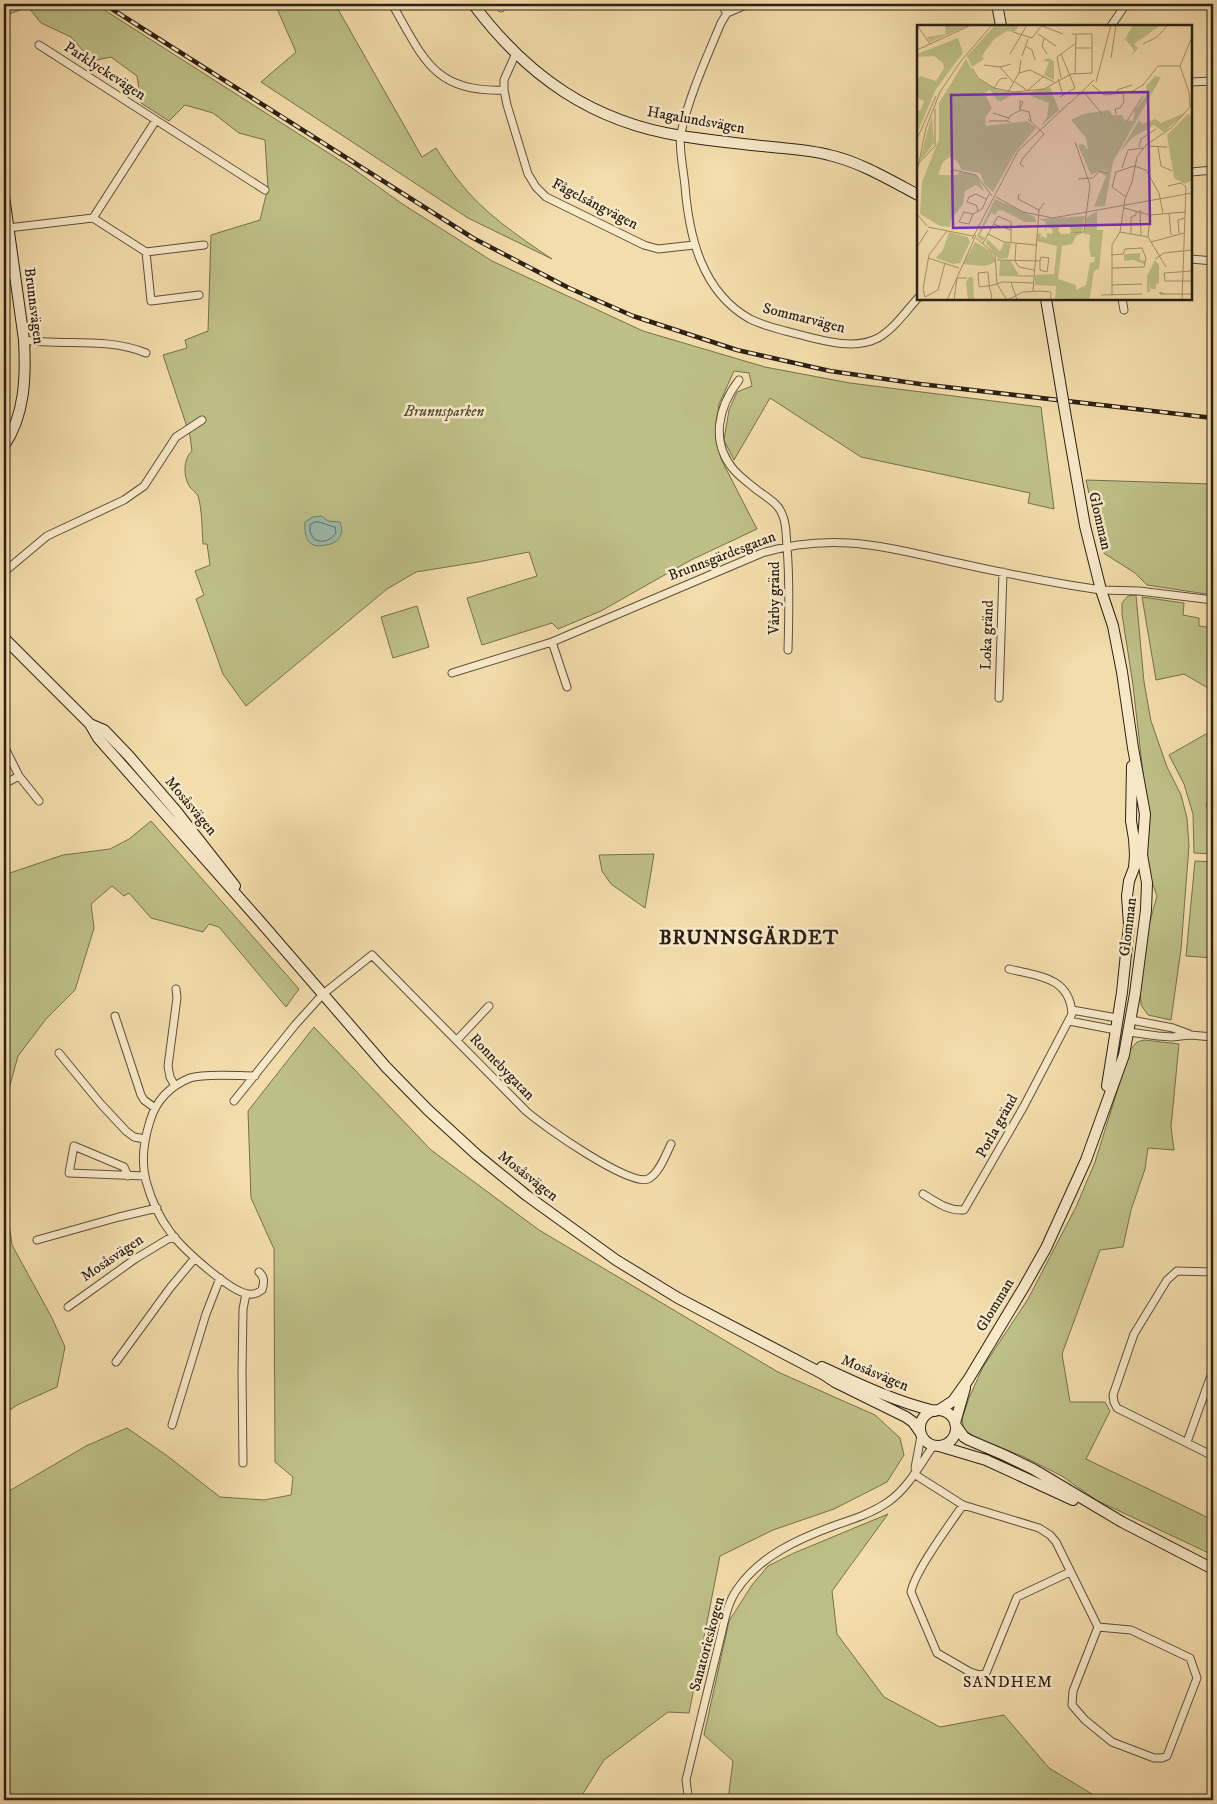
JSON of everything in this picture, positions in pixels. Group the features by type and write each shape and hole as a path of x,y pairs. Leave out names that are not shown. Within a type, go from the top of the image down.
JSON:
{"street":[{"path":"392,4 430,65 443,78 471,89 504,90"},
{"name":"Hagalundsvägen","path":"473,4 516,53 567,95 597,112 634,125 680,136 830,155 859,166 917,195"},
{"path":"721,4 727,13"},
{"path":"680,136 690,100 721,23 727,13 748,4"},
{"path":"997,4 1001,25"},
{"path":"1112,25 1126,4"},
{"name":"Parklyckevägen","path":"39,45 265,190"},
{"name":"Fågelsångvägen","path":"516,53 504,80 504,90 528,174 536,187 546,197 644,245 658,249 694,245"},
{"path":"1192,82 1213,81"},
{"path":"93,218 156,120"},
{"name":"Sommarvägen","path":"680,136 687,206 694,245 710,281 734,307 751,319 767,326 805,336 846,344 866,343 888,331 917,299"},
{"path":"1192,172 1213,170"},
{"name":"Brunnsvägen","path":"4,196 24,340 25,361 23,396 11,436 4,446"},
{"path":"8,228 93,218 146,252 204,245"},
{"path":"146,252 151,301 199,295"},
{"path":"1192,258 1213,261"},
{"path":"4,276 15,274"},
{"name":"Glomman","path":"937,1410 953,1401 980,1360 1046,1248 1086,1160 1124,1055 1131,1020 1148,892 1142,855 1145,814 1133,748 1129,711 1115,635 1101,590 1079,502 1046,300"},
{"path":"1122,300 1124,310"},
{"path":"24,340 109,344 146,353"},
{"name":"Vårby gränd","path":"739,380 720,415 722,448 736,472 776,504 782,513 786,525 789,574 788,650"},
{"path":"4,572 47,536 124,500 144,486 176,437 202,420"},
{"name":"Brunnsgärdesgatan","path":"452,673 552,642 753,557 787,546 824,542 872,544 1002,572 1101,590 1139,591 1213,600"},
{"name":"Loka gränd","path":"999,698 1002,572"},
{"name":"Mosåsvägen","path":"4,638 90,724 98,738 386,1067 428,1110 477,1155 526,1195 624,1264 678,1298 792,1359 861,1390 913,1422 921,1434"},
{"path":"552,642 567,687"},
{"path":"4,746 19,776 39,801"},
{"name":"Glomman","path":"1104,1107 1122,992 1129,925 1128,889 1134,868 1134,838 1131,821 1133,748"},
{"path":"4,784 19,776"},
{"name":"Ronnebygatan","path":"323,994 372,955 526,1111 543,1126 588,1155 632,1178 642,1180 650,1178 656,1172 671,1144"},
{"path":"1009,969 1054,981 1065,991 1071,1003 1071,1015"},
{"path":"175,1086 170,1077 168,1066 177,998 176,989"},
{"path":"234,1101 295,1025 323,994"},
{"path":"457,1040 489,1006"},
{"path":"1071,1015 1131,1020 1173,1028 1190,1034 1213,1037"},
{"path":"1071,1015 1116,1030 1165,1037 1190,1034"},
{"name":"Porla gränd","path":"923,1194 944,1207 964,1210 1024,1106 1071,1015"},
{"path":"114,1016 141,1095 144,1100 155,1108"},
{"path":"59,1053 126,1131 134,1137 145,1139"},
{"path":"255,1076 196,1077 175,1086 160,1100 155,1108 145,1139 143,1157 145,1176 157,1208 174,1237 194,1258 220,1278 246,1294 255,1294 262,1290 264,1283 263,1277 259,1272"},
{"path":"128,1176 124,1167 74,1146 69,1173 128,1176 145,1176"},
{"name":"Mosåsvägen","path":"37,1240 120,1216 157,1208"},
{"name":"Mosåsvägen","path":"68,1307 135,1259 174,1237"},
{"path":"116,1362 194,1258"},
{"path":"1213,1272 1177,1271 1167,1280 1134,1334 1113,1395 1117,1408 1213,1456"},
{"path":"172,1425 203,1323 220,1278"},
{"path":"243,1463 242,1373 246,1294"},
{"path":"1187,1442 1213,1370"},
{"name":"Glomman","path":"955,1425 968,1380"},
{"name":"Mosåsvägen","path":"861,1390 937,1410"},
{"path":"1098,1627 1131,1630 1190,1658 1198,1678 1167,1756 1154,1758 1112,1742 1085,1720 1072,1705 1073,1691 1098,1627 1056,1542 1050,1535 1039,1528 963,1505 914,1474 921,1434 920,1424 924,1416 937,1410 950,1415 964,1438 1033,1469 1122,1522"},
{"path":"936,1446 952,1440 955,1425"},
{"path":"921,1434 936,1446 986,1460 1122,1522 1213,1569"},
{"name":"Sanatorieskogen","path":"691,1800 688,1795 686,1780 722,1630 728,1609 736,1592 753,1571 772,1554 806,1537 866,1515 888,1502 901,1492 936,1446"},
{"path":"963,1505 912,1585 911,1592 937,1653 970,1672 980,1675 986,1673 1017,1597 1070,1572"}],"green space":[{"name":"Brunnsparken","path":"4,4 95,4 352,168 401,203 492,261 643,331 765,367 850,383 1041,407 1054,509 1028,503 1030,493 861,457 770,398 734,460 724,440 729,410 737,392 752,386 749,373 734,371 719,404 716,429 721,459 757,529 691,560 601,611 558,629 552,623 482,645 467,598 537,576 529,552 416,572 387,589 246,706 223,674 196,599 204,595 195,571 210,565 207,544 203,544 198,496 190,487 185,473 187,459 192,451 190,436 163,355 187,348 185,340 208,331 211,235 260,220 268,187 265,140 239,133 213,113 185,105 169,121 141,103 137,76 111,57 92,61 71,37 41,23 28,7 4,16"},
{"path":"275,4 335,4 422,157 436,148 455,176 478,203 514,233 552,259 468,218 261,82 296,52"},
{"path":"1086,480 1213,484 1213,595 1147,585 1135,573 1102,552"},
{"path":"1136,595 1144,682 1151,721 1167,767 1181,795 1187,818 1189,846 1181,949 1171,1020 1148,1015 1141,1005 1140,985 1149,925 1157,896 1145,862 1148,818 1133,685 1122,614 1122,603 1128,596"},
{"path":"1142,597 1184,603 1183,615 1199,618 1199,626 1213,628 1213,691 1184,674 1156,680"},
{"path":"417,606 429,647 393,658 381,617"},
{"path":"1213,730 1213,780 1206,806 1213,820 1213,854 1194,853 1193,814 1184,784 1169,755"},
{"path":"151,821 299,989 286,1007 219,927 209,924 203,932 151,918 129,893 124,896 112,886 91,904 94,928 75,990 46,1019 18,1056 4,1107 4,875 63,855 110,849 129,839"},
{"path":"654,854 645,908 611,884 602,871 599,855"},
{"path":"1195,861 1213,862 1213,958 1186,956"},
{"path":"314,1027 431,1150 539,1230 778,1372 875,1415 900,1438 904,1455 887,1482 834,1509 773,1530 720,1556 689,1713 668,1712 604,1760 579,1800 4,1800 4,1494 86,1446 127,1428 166,1455 220,1497 264,1500 291,1495 293,1477 275,1462 274,1249 251,1198 248,1111"},
{"path":"1144,1040 1179,1044 1171,1127 1174,1150 1148,1148 1145,1169 1131,1210 1123,1247 1100,1250 1062,1354 1070,1402 1105,1402 1110,1411 1086,1459 1213,1520 1213,1555 1096,1500 1062,1476 1024,1457 977,1438 964,1430 962,1419 983,1367 1028,1299 1076,1207 1095,1162 1130,1050 1137,1042"},
{"path":"4,1167 12,1245 52,1318 65,1347 57,1387 17,1405 4,1414"},
{"path":"888,1514 832,1591 837,1634 884,1697 940,1727 1004,1715 1049,1768 1102,1800 728,1800 733,1761 704,1735 729,1621 752,1585 768,1566 794,1553"}],"water":[{"path":"322,516 328,521 340,522 342,532 339,539 329,545 311,544 306,537 305,522 313,517"}],"railway":[{"path":"104,4 473,238 569,288 633,316 737,350 830,371 920,384 1213,418"}],"district":[{"name":"BRUNNSGÄRDET","path":"749,938"},
{"name":"SANDHEM","path":"1008,1682"}]}
